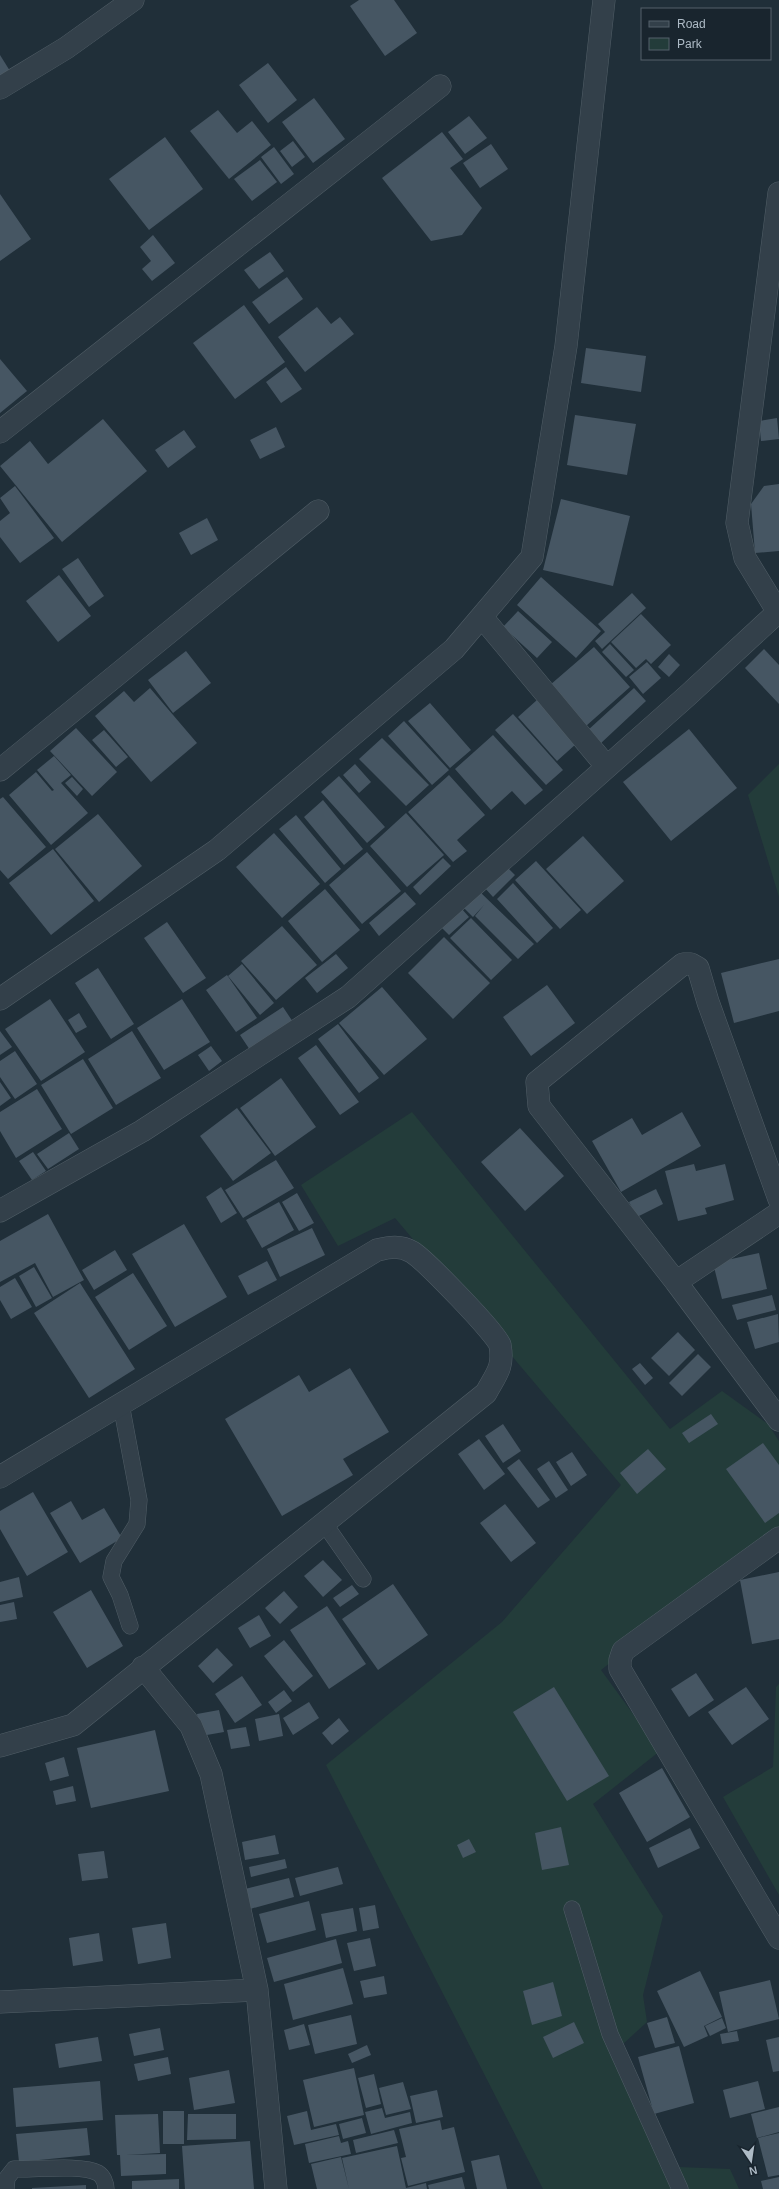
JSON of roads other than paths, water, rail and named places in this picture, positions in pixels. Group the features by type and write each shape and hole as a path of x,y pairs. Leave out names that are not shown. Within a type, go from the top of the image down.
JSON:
{"street":[{"path":"0,88 66,48 133,0"},
{"path":"0,999 217,850 454,649 532,557 566,346 604,0"},
{"path":"0,432 440,86"},
{"path":"0,1211 142,1131 348,997 607,767 779,611 745,558 737,523 779,193"},
{"path":"0,770 318,511"},
{"path":"482,617 607,767"},
{"path":"779,1199 708,1002 698,968 691,964 683,964 537,1082 539,1106 676,1282 779,1420"},
{"path":"676,1282 779,1213"},
{"path":"0,1477 377,1250 395,1246 413,1252 448,1284 499,1343 502,1363 486,1393 73,1725 0,1746"},
{"path":"779,1538 623,1651 620,1660 620,1669 779,1938"},
{"path":"144,1667 191,1726 211,1774 257,1990 276,2189"},
{"path":"0,2002 257,1990"}],"lane":[{"path":"121,1404 139,1500 137,1524 114,1561 111,1577 120,1594 130,1626"},
{"path":"324,1523 363,1579"},
{"path":"572,1909 610,2034 680,2189"},
{"path":"6,2189 7,2178 14,2169 83,2169 99,2174 106,2183 106,2189"}]}
